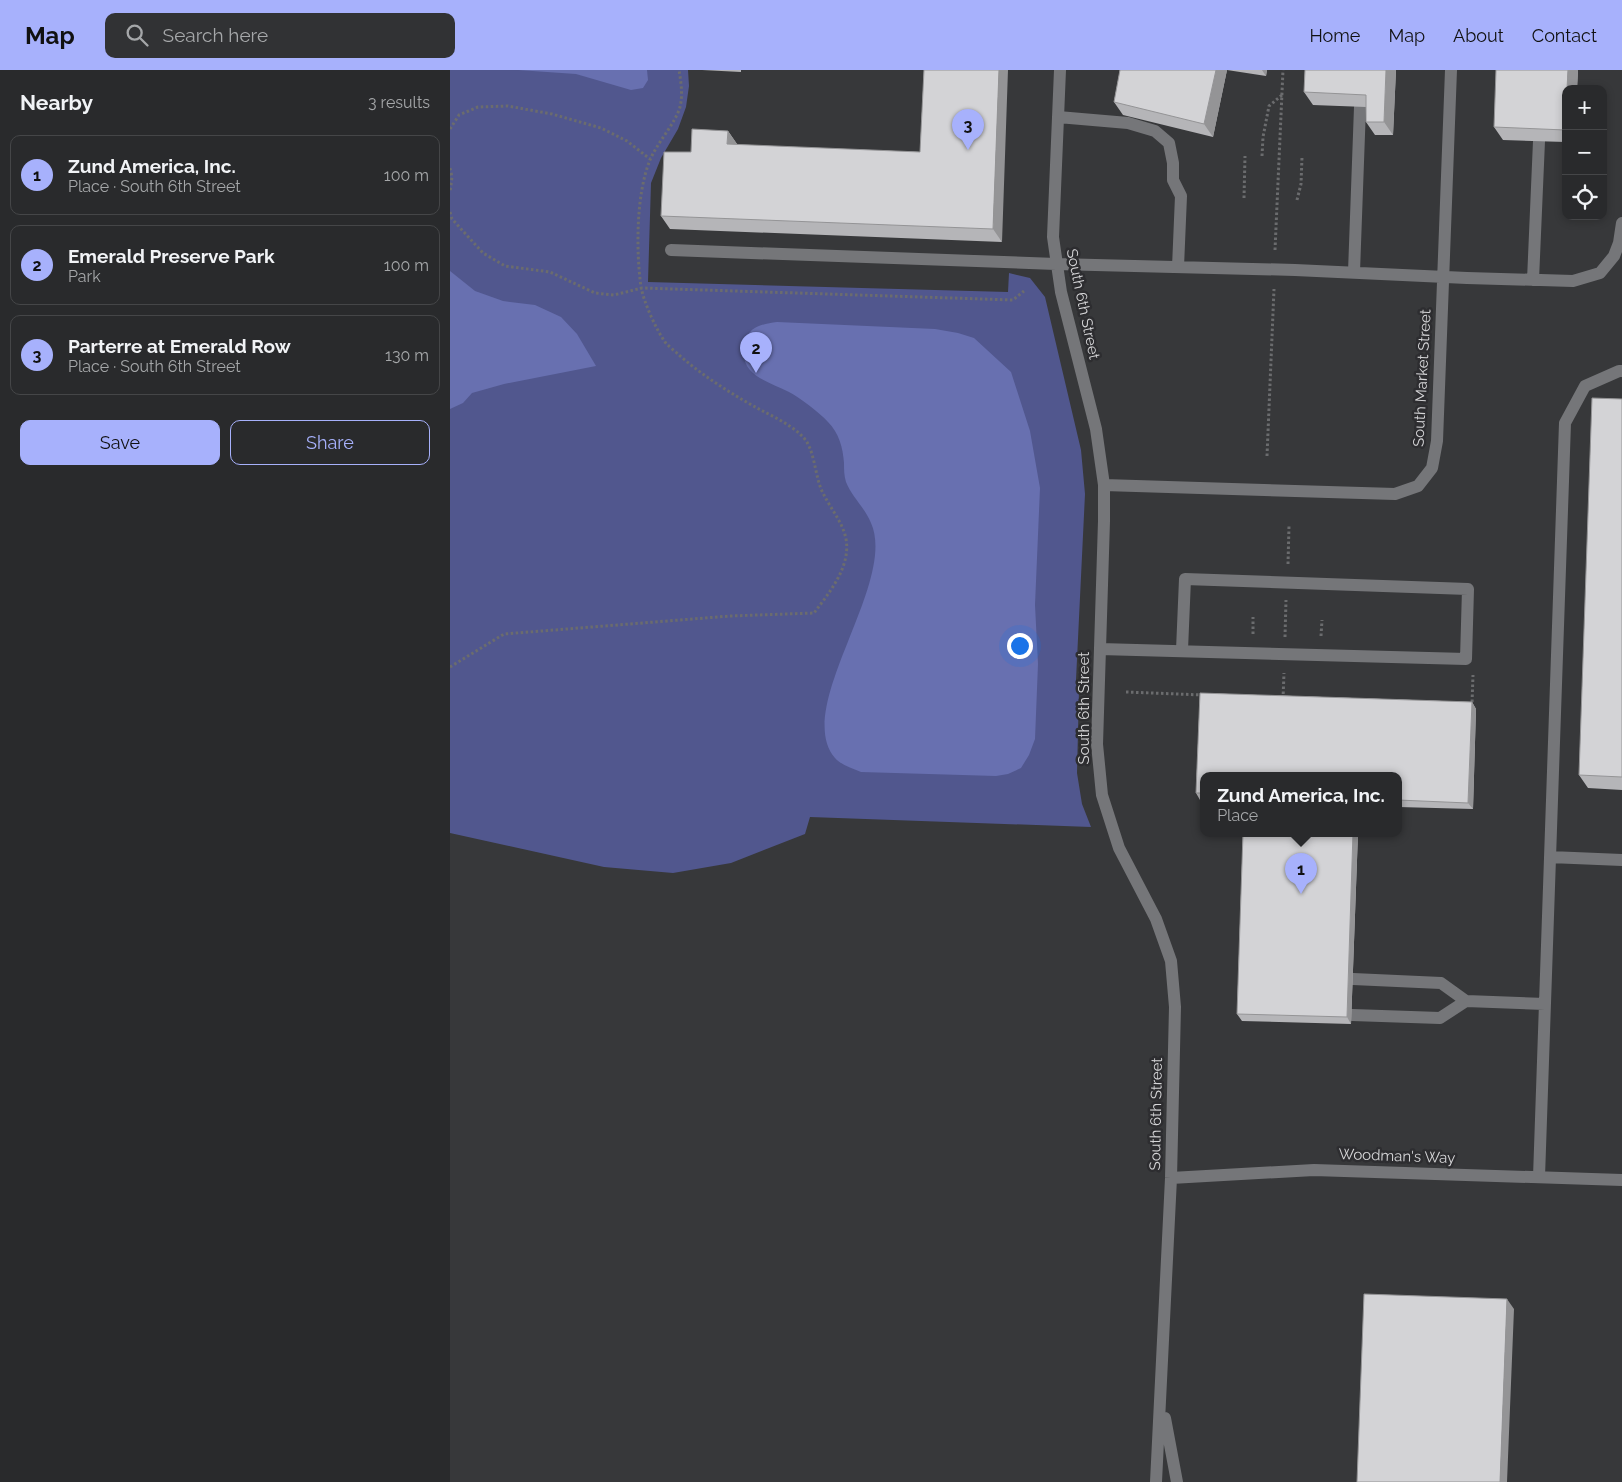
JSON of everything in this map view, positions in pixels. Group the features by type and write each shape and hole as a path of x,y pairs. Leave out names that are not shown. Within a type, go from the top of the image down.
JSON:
{"street":[{"name":"South 6th Street","path":"1060,70 1053,236 1061,292 1096,429 1104,485 1097,744 1102,795 1120,848 1156,919 1170,961 1175,1007 1171,1178 1156,1482"},
{"name":"South Market Street","path":"1104,485 1395,494 1418,486 1432,468 1437,441 1451,70"},
{"path":"1354,272 1360,107"},
{"path":"1058,117 1128,123 1155,131 1169,143 1173,163 1173,180 1181,196 1178,266"},
{"path":"1533,280 1539,141"},
{"path":"670,250 1056,264 1274,269 1574,281 1600,272 1614,256 1619,243 1622,223"},
{"path":"1540,1177 1565,423 1585,386 1622,371"},
{"path":"1100,649 1466,659 1468,589 1185,579 1182,650"},
{"path":"1550,857 1622,860"},
{"path":"1353,979 1441,983 1466,1001 1545,1004"},
{"path":"1352,1015 1440,1018 1466,1001"},
{"name":"Woodman's Way","path":"1171,1178 1314,1170 1622,1180"},
{"name":"South 6th Street","path":"1161,1398 1177,1482"}],"path":[{"path":"450,667 504,634 730,616 814,613 830,592 844,564 846,540 836,516 822,494 814,460 803,437 781,421 733,395 688,363 666,343 653,319 642,288 638,232 643,183 650,159 680,108 682,88 678,70"},
{"path":"1267,456 1283,70"},
{"path":"1262,156 1262,137 1269,106 1282,94"},
{"path":"450,129 460,115 478,107 508,106 552,114 601,128 627,141 650,159"},
{"path":"1244,198 1245,156"},
{"path":"1297,200 1301,184 1302,157"},
{"path":"450,168 452,177 450,192"},
{"path":"450,212 452,218 483,253 505,266 550,272 595,293 614,295 642,288 1013,300 1024,290"},
{"path":"1283,700 1289,526"},
{"path":"1466,659 1473,676 1472,709"},
{"path":"1126,692 1204,695"},
{"path":"1273,697 1283,700 1293,698"},
{"path":"1462,704 1472,704"}],"shaded area":[{"path":"450,70 688,70 689,86 686,107 678,129 661,158 651,183 648,282 1008,292 1009,273 1030,278 1045,297 1081,450 1085,494 1076,680 1079,690 1077,773 1082,804 1091,827 810,817 805,834 731,863 673,873 604,867 450,833"},
{"path":"518,70 647,70 648,80 643,88 631,90 576,74"},
{"path":"450,271 475,291 503,301 535,305 561,317 577,334 596,366 504,384 472,393 463,403 450,409"},
{"path":"777,322 935,329 958,333 974,338 1011,372 1030,431 1040,488 1035,605 1038,664 1035,739 1029,755 1021,768 1008,774 996,776 861,772 835,758 825,736 826,709 835,677 871,578 875,548 871,523 846,482 841,446 832,426 820,414 789,392 755,375 745,362 745,342 750,332 762,325"}],"building":[{"path":"924,70 999,70 993,229 661,216 664,152 691,152 692,129 728,131 727,144 920,152"},
{"path":"1120,70 1216,70 1204,124 1114,102"},
{"path":"1305,70 1386,70 1384,122 1366,122 1366,95 1304,92"},
{"path":"1496,70 1568,70 1567,85 1562,85 1562,130 1494,127"},
{"path":"1592,398 1622,399 1622,777 1579,775"},
{"path":"1200,693 1472,702 1468,803 1402,800 1402,772 1200,772 1200,793 1196,793"},
{"path":"1243,837 1353,837 1347,1017 1237,1014"},
{"path":"1364,1294 1507,1299 1500,1482 1357,1482"}],"place":[{"name":"Parterre at Emerald Row","path":"968,150"},
{"name":"Emerald Preserve Park","path":"756,373"},
{"name":"Zund America, Inc.","path":"1301,894"}]}
